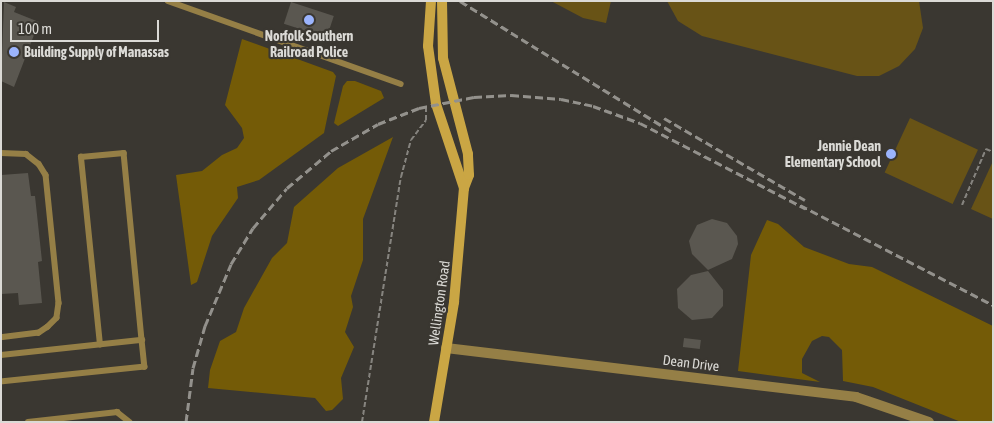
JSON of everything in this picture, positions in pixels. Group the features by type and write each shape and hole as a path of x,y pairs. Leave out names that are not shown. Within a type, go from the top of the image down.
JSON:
{"main road":[{"name":"Wellington Road","path":"431,1 428,46 436,104 464,188"},
{"name":"Wellington Road","path":"434,422 462,235 464,188 469,175 468,154 443,58 442,1"}],"street":[{"name":"Dean Drive","path":"446,348 856,397 929,422"}],"lane":[{"path":"168,1 401,84"},
{"path":"1,153 26,154 39,164 46,175 59,303 57,318 44,330 1,338"},
{"path":"1,382 145,367 124,153 81,157 100,345"},
{"path":"1,355 142,340"},
{"path":"28,422 117,412 130,422"}],"path":[{"path":"362,422 401,177 411,140 426,120 425,101"},
{"path":"962,205 986,149 993,152"}],"shaded area":[{"path":"551,1 611,1 606,23 583,18"},
{"path":"667,1 919,1 923,28 915,49 899,66 879,76 857,76 702,36 678,21"},
{"path":"242,39 333,72 336,76 324,133 259,180 237,187 238,198 212,236 197,282 191,285 176,175 202,171 222,155 237,148 244,138 242,128 225,105"},
{"path":"347,81 355,81 381,91 384,98 338,126 334,123 343,86"},
{"path":"910,118 978,150 953,204 885,172"},
{"path":"393,137 363,219 363,260 351,296 353,307 345,332 354,347 341,378 343,399 332,410 326,411 315,398 208,388 210,370 220,341 236,332 244,308 272,258 287,243 294,207 338,168"},
{"path":"993,161 993,219 971,209"},
{"path":"767,220 778,224 804,247 849,264 872,267 993,326 993,422 961,422 873,387 843,381 842,350 829,337 822,336 812,341 802,359 802,373 820,382 738,371 751,255"}],"building":[{"name":"Building Supply of Manassas","path":"4,2 16,7 14,12 39,22 14,87 1,81"},
{"name":"Norfolk Southern Railroad Police","path":"291,2 334,16 327,38 284,24"},
{"path":"28,173 31,196 35,196 42,261 38,262 42,303 19,305 18,293 1,294 1,175"},
{"path":"712,219 727,223 737,236 738,244 732,259 708,270 692,254 689,241 697,225"},
{"path":"708,271 723,290 723,306 712,318 692,320 678,308 677,289 691,275"},
{"path":"684,338 701,340 700,349 683,347"}],"railway":[{"path":"460,1 674,133"},
{"path":"186,422 193,368 205,326 231,264 253,228 287,188 331,151 378,124 419,108 474,97 511,95 561,99 593,106 640,123 805,208"},
{"path":"664,118 805,200"},
{"path":"800,205 993,305"}],"place":[{"name":"Norfolk Southern Railroad Police","path":"309,20"},
{"name":"Building Supply of Manassas","path":"14,52"},
{"name":"Jennie Dean Elementary School","path":"891,154"}]}
